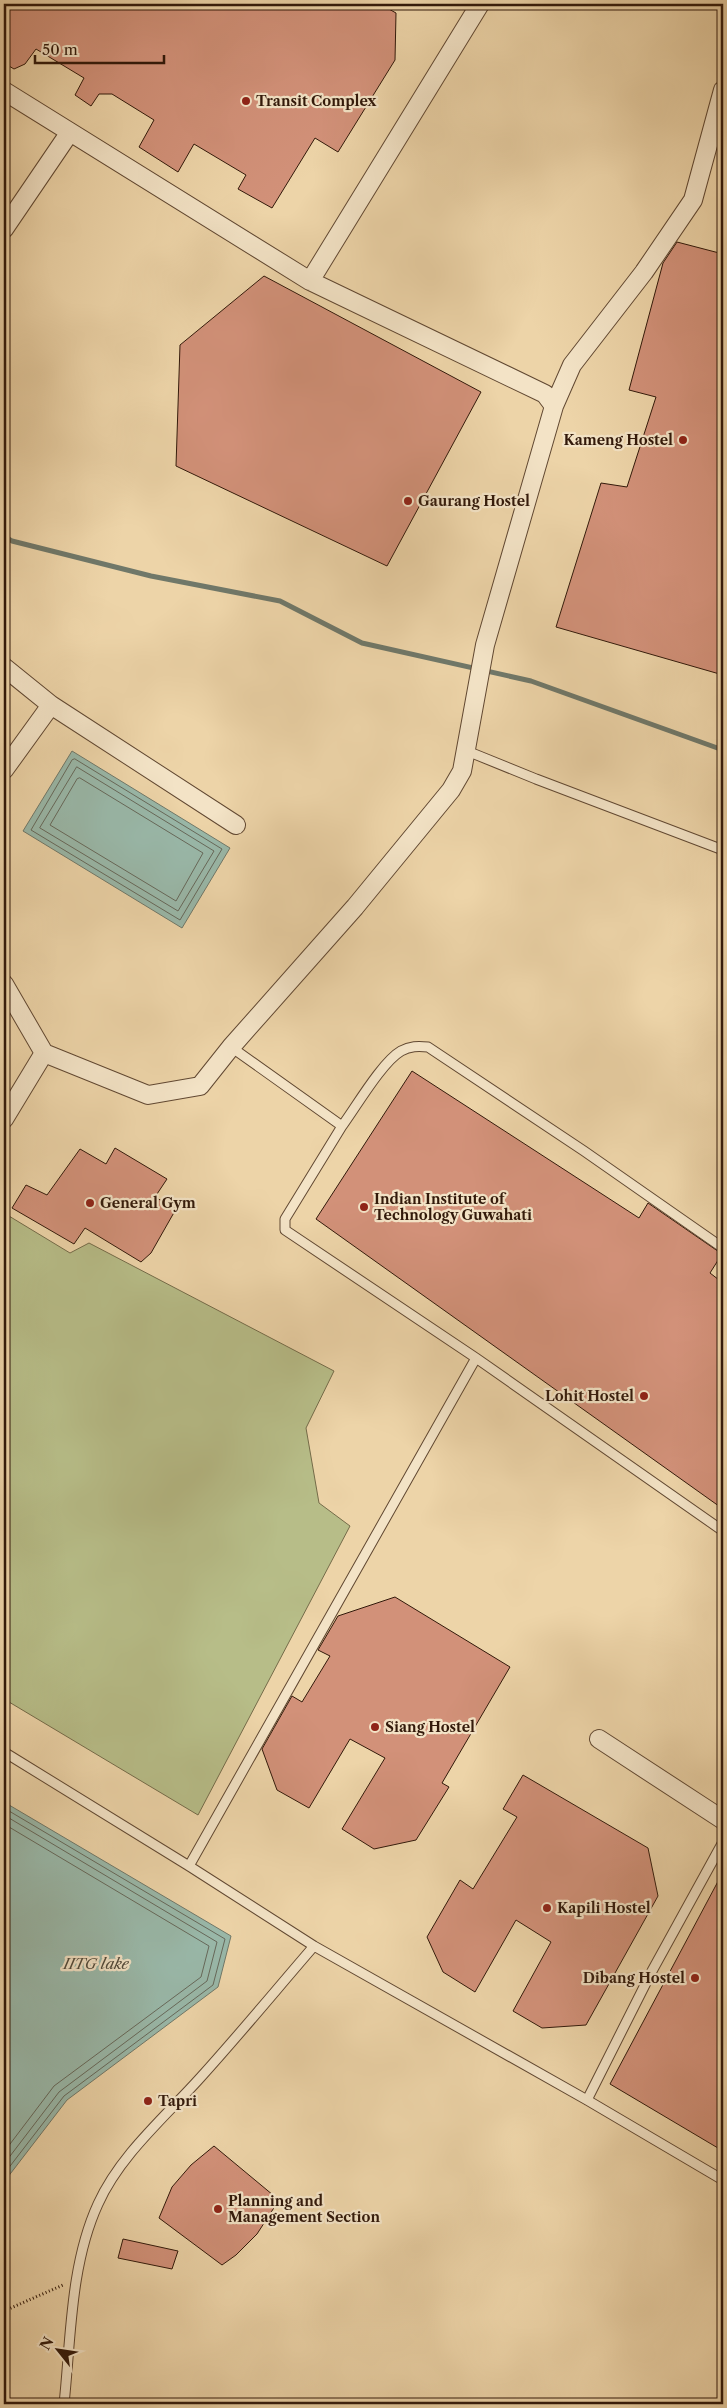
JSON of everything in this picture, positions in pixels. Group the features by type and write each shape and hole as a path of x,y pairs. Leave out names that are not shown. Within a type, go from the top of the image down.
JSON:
{"street":[{"path":"310,280 480,4"},
{"path":"4,984 44,1053 148,1095 200,1086 355,907 451,790 462,771 468,750 472,710 485,645 554,406 572,365 644,272 693,200 723,90"},
{"path":"4,91 310,280 545,394 554,406"},
{"path":"4,228 70,132"},
{"path":"4,667 51,705 236,824"},
{"path":"4,770 51,705"},
{"path":"4,1119 44,1053"},
{"path":"599,1739 723,1820"}],"lane":[{"path":"468,750 536,779 723,850"},
{"path":"723,1248 584,1151 428,1047 413,1046 400,1052 389,1061 342,1126 285,1218 285,1230 476,1358 723,1531"},
{"path":"231,1048 342,1126"},
{"path":"189,1866 476,1358"},
{"path":"4,1752 189,1866 314,1946 587,2100 723,2180"},
{"path":"587,2100 652,1971 723,1842"},
{"path":"64,2404 78,2279 86,2240 98,2204 114,2175 314,1946"}],"path":[{"path":"4,2311 78,2279"}],"green space":[{"path":"4,1213 70,1253 89,1243 334,1371 306,1428 319,1503 350,1526 198,1815 4,1699"}],"water":[{"path":"72,751 230,848 182,928 23,831"},
{"name":"IITG lake","path":"4,1802 231,1936 218,1987 67,2100 4,2182"}],"building":[{"name":"Transit Complex","path":"4,4 380,4 396,13 395,60 338,152 315,138 272,208 238,189 246,175 194,144 178,172 139,147 154,120 112,94 99,94 91,106 75,95 84,78 36,49 25,64 14,69 4,63"},
{"name":"Kameng Hostel","path":"677,242 723,254 723,675 556,627 601,483 627,487 656,397 629,390 663,263"},
{"name":"Gaurang Hostel","path":"264,276 481,392 387,566 176,466 180,345"},
{"name":"Lohit Hostel","path":"412,1071 639,1218 648,1203 722,1254 710,1273 723,1283 723,1509 316,1219"},
{"name":"General Gym","path":"115,1148 167,1179 155,1197 176,1209 151,1253 141,1262 85,1228 74,1244 12,1208 26,1185 47,1195 80,1149 106,1164"},
{"name":"Siang Hostel","path":"395,1597 510,1667 442,1783 449,1787 416,1840 374,1849 342,1829 385,1758 350,1739 309,1808 277,1790 262,1749 292,1696 302,1702 330,1656 318,1650 338,1616"},
{"name":"Kapili Hostel","path":"523,1775 648,1848 658,1896 586,2025 542,2028 513,2011 551,1942 516,1920 475,1992 443,1972 427,1937 460,1880 473,1889 517,1817 503,1809"},
{"name":"Dibang Hostel","path":"723,1872 723,2151 610,2084"},
{"name":"Planning and Management Section","path":"214,2146 279,2200 257,2234 236,2255 222,2265 159,2218 172,2187 191,2165"},
{"path":"123,2239 178,2251 172,2269 118,2258"}],"waterway":[{"path":"4,536 12,541 151,576 280,601 362,643 531,681 723,750"}],"place":[{"name":"Transit Complex","path":"246,101"},
{"name":"Kameng Hostel","path":"683,440"},
{"name":"Gaurang Hostel","path":"408,501"},
{"name":"General Gym","path":"90,1203"},
{"name":"Indian Institute of Technology Guwahati","path":"364,1207"},
{"name":"Lohit Hostel","path":"644,1396"},
{"name":"Siang Hostel","path":"375,1727"},
{"name":"Kapili Hostel","path":"547,1908"},
{"name":"Dibang Hostel","path":"695,1978"},
{"name":"Tapri","path":"148,2101"},
{"name":"Planning and Management Section","path":"218,2209"}]}
